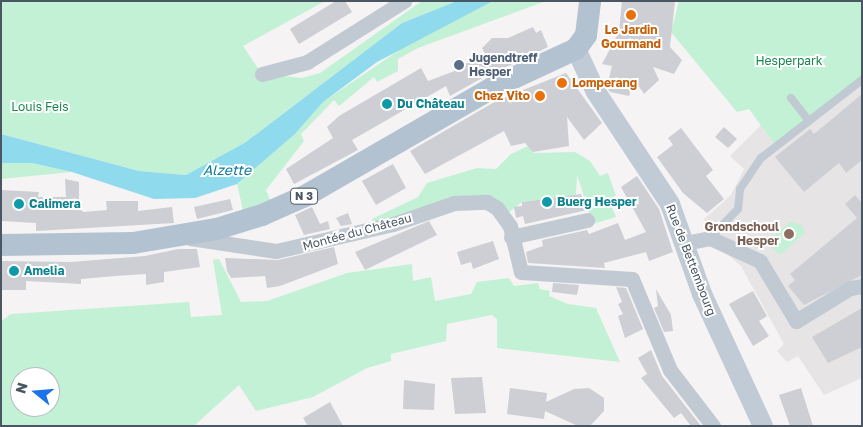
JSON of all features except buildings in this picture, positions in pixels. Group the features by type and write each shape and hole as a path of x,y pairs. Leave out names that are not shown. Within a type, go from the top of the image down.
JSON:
{"main road":[{"path":"576,50 586,35 590,1"},
{"name":"N 3","path":"1,245 86,246 180,236 262,214 305,196 464,103 576,50"},
{"name":"Rue de Bettembourg","path":"576,50 596,92 670,204 702,294 763,426"}],"street":[{"path":"262,74 307,62 404,1"},
{"name":"Montée du Château","path":"180,236 276,251 476,200 496,208 511,237 517,267 528,275 632,279 670,370 713,426"},
{"path":"511,237 587,220"},
{"path":"685,243 710,238 760,261 796,321 850,288 862,286"}],"lane":[{"path":"710,238 738,209 740,189 749,172 809,121 862,80"},
{"path":"791,98 809,121"}],"shaded area":[{"name":"Grondschoul Hesper","path":"862,80 862,378 824,395 798,356 787,362 777,351 784,344 741,266 721,249 726,238 707,230 704,219 731,195 744,169 730,156 761,125 776,146"}],"green space":[{"name":"Louis Feis","path":"1,1 325,1 243,46 262,74 302,78 320,73 422,1 457,1 402,23 246,142 186,175 139,171 1,134"},
{"path":"493,1 546,1 418,48 398,59 398,71 377,82 374,77 339,106 334,100 301,134 304,141 266,190 270,200 243,210 237,184 295,134 323,102 417,38"},
{"name":"Hesperpark","path":"679,1 862,1 862,80 776,146 749,109 737,112 671,32"},
{"path":"528,146 534,153 575,152 590,161 600,176 608,173 616,196 608,198 616,217 593,224 577,175 576,195 522,202 508,213 488,197 374,224 372,219 418,197 427,183 477,168 496,169 511,154"},
{"path":"1,163 32,163 72,172 1,179"},
{"path":"790,222 802,225 805,233 780,255 769,245 771,238"},
{"path":"219,259 241,302 267,301 347,273 412,264 413,281 431,277 435,301 471,294 477,282 509,278 514,286 538,283 540,289 550,291 549,296 568,304 596,308 620,362 497,348 497,319 492,315 447,324 446,341 391,354 391,361 367,368 313,397 256,411 239,385 194,426 1,426 1,321 11,314 189,302 191,317 222,315 213,260"}],"water":[{"name":"Alzette","path":"457,1 493,1 377,62 323,102 295,134 237,184 195,198 154,199 72,172 32,163 1,163 1,134 139,171 186,175 246,142 402,23"}],"place":[{"name":"Le Jardin Gourmand","path":"631,15"},
{"name":"Jugendtreff Hesper","path":"459,65"},
{"name":"Lomperang","path":"562,83"},
{"name":"Chez Vito","path":"540,96"},
{"name":"Du Château","path":"387,104"},
{"name":"Buerg Hesper","path":"547,202"},
{"name":"Calimera","path":"19,204"},
{"name":"Grondschoul Hesper","path":"789,234"},
{"name":"Amelia","path":"14,271"}]}
